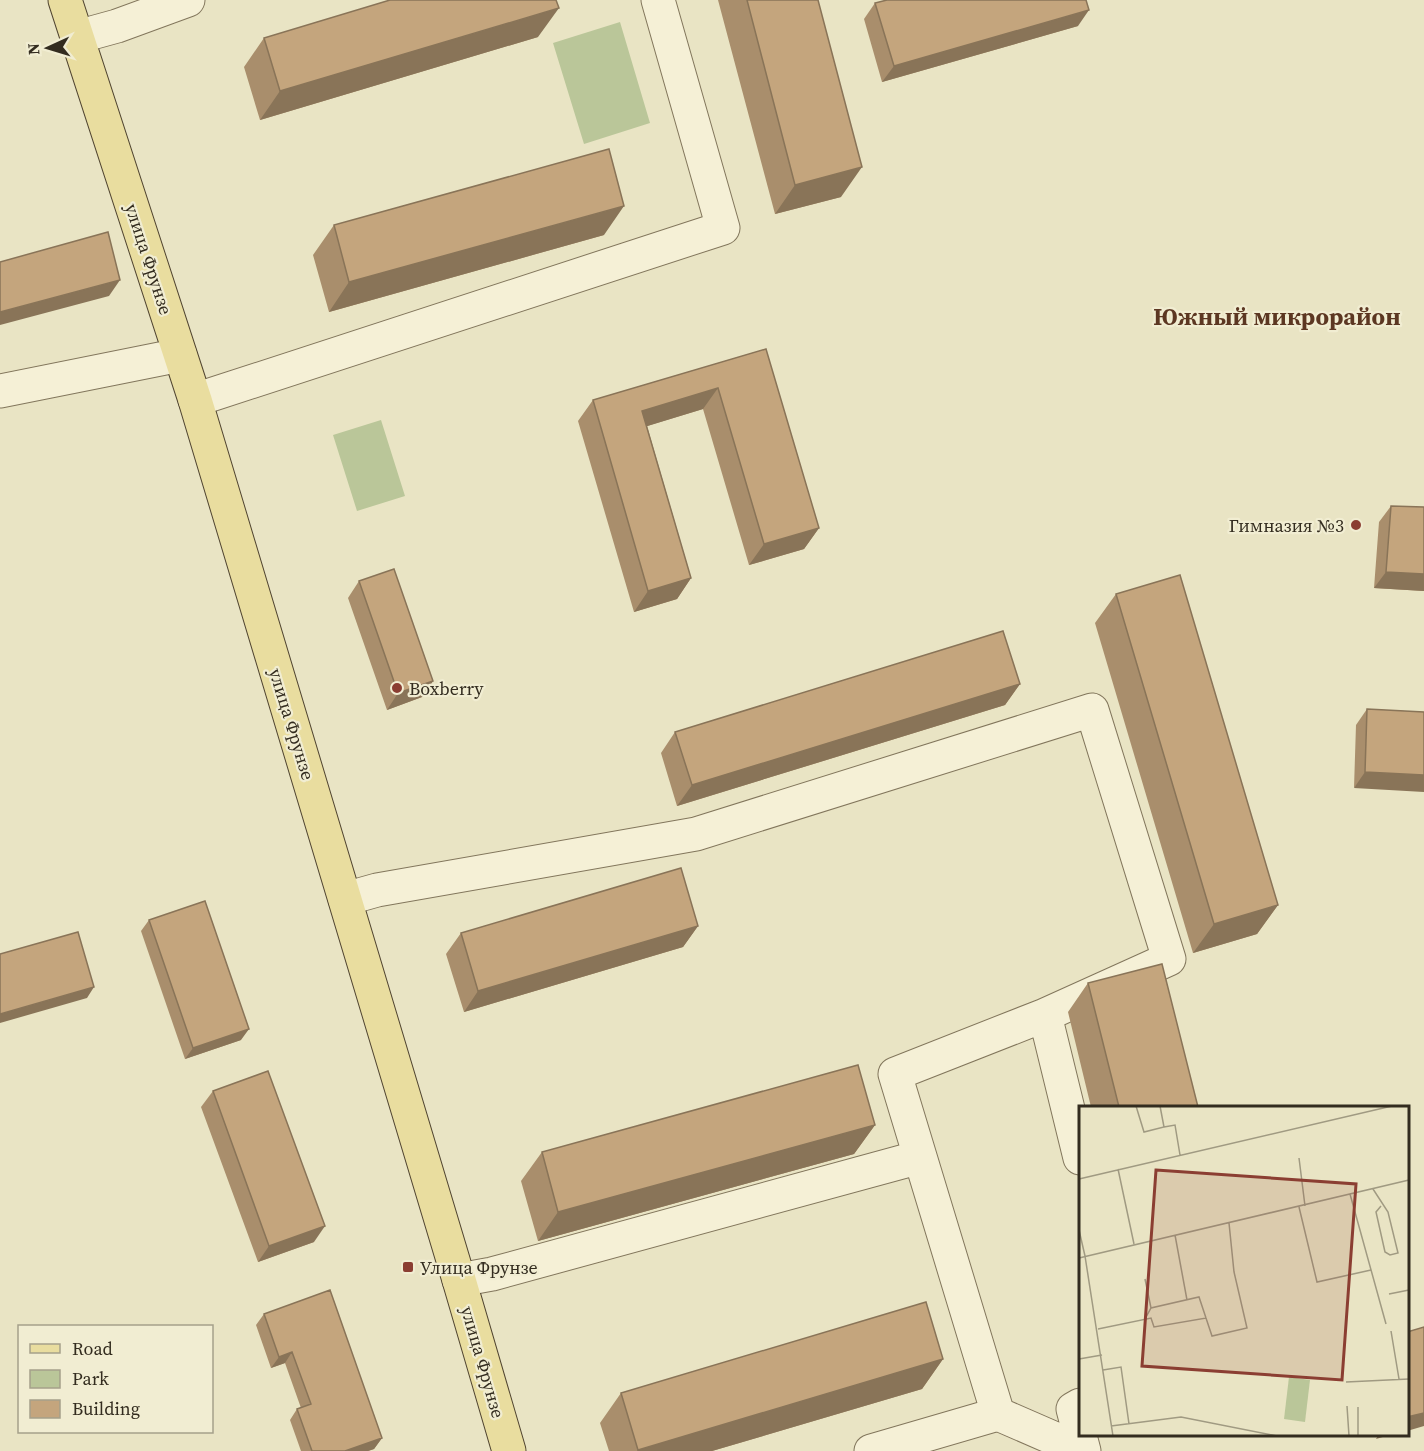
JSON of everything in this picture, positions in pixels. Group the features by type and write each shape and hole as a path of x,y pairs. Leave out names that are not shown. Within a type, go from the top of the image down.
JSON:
{"main road":[{"name":"улица Фрунзе","path":"65,0 195,400 509,1451"}],"lane":[{"path":"77,37 117,26 188,0"},
{"path":"195,400 723,228 658,0"},
{"path":"0,391 180,355"},
{"path":"345,898 377,890 696,834 1092,710 1169,959 1045,1015 895,1074 998,1414"},
{"path":"1045,1015 1079,1154"},
{"path":"459,1280 492,1274 920,1157"},
{"path":"1079,1406 1073,1409 1079,1432"},
{"path":"871,1451 998,1414 1084,1451"},
{"path":"1080,1436 1084,1451"}],"green space":[{"path":"620,22 650,123 584,144 553,43"},
{"path":"381,420 405,496 357,511 333,435"}],"building":[{"path":"390,0 556,0 559,8 280,91 264,38"},
{"path":"747,0 818,0 862,167 795,185"},
{"path":"887,0 1086,0 1089,10 894,66 875,3"},
{"path":"609,149 624,206 349,282 334,225"},
{"path":"108,232 120,280 0,312 0,262"},
{"path":"766,349 819,528 764,544 718,388 642,411 691,578 648,591 593,400"},
{"path":"1391,506 1424,507 1424,574 1386,572"},
{"path":"394,569 433,681 398,693 359,581"},
{"path":"1180,575 1278,905 1214,924 1116,594"},
{"path":"1003,631 1020,684 692,785 675,732"},
{"path":"1367,709 1424,712 1424,775 1365,772"},
{"path":"681,868 698,926 478,991 461,933"},
{"path":"205,901 249,1029 193,1048 149,920"},
{"path":"78,932 94,987 0,1014 0,954"},
{"path":"1162,964 1198,1106 1119,1106 1088,983"},
{"path":"858,1065 875,1125 558,1212 542,1152"},
{"path":"268,1071 325,1226 269,1246 213,1091"},
{"path":"330,1290 382,1438 345,1451 312,1451 297,1409 311,1404 292,1352 279,1357 264,1314"},
{"path":"926,1302 943,1359 638,1450 621,1393"},
{"path":"1424,1327 1424,1413 1409,1417 1409,1331"}],"place":[{"name":"Гимназия №3","path":"1356,525"},
{"name":"Boxberry","path":"397,688"},
{"name":"Улица Фрунзе","path":"408,1267"}],"district":[{"name":"Южный микрорайон","path":"1277,316"}]}
